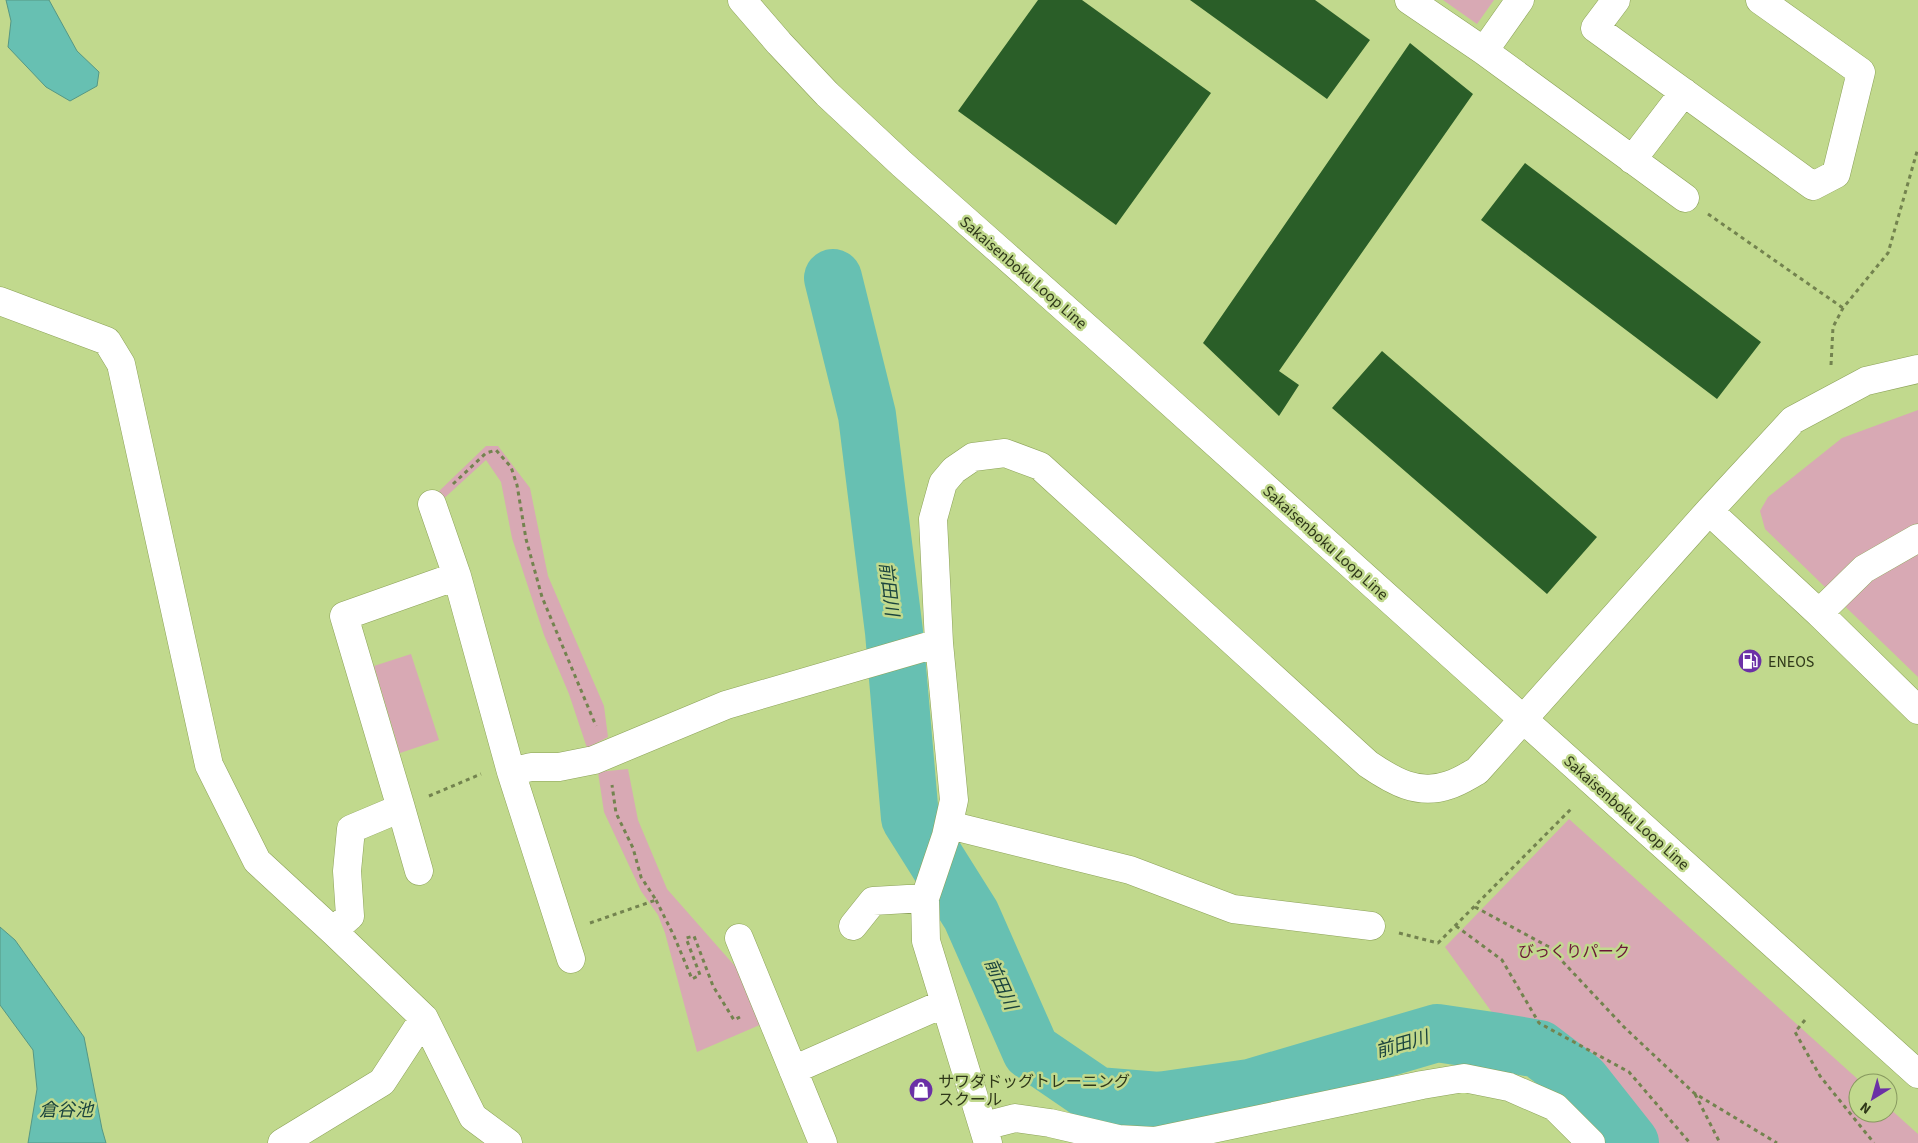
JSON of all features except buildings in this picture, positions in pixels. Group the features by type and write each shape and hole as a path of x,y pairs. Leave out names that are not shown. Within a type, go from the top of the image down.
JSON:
{"street":[{"name":"Sakaisenboku Loop Line","path":"742,0 827,94 902,164 1122,358 1918,1074"},
{"path":"1409,0 1685,198"},
{"path":"1484,52 1520,0"},
{"path":"1616,0 1595,28 1813,186 1836,174 1861,72 1760,0"},
{"path":"1632,160 1684,92"},
{"path":"0,301 106,341 121,364 209,765 257,861 334,931 424,1018 473,1117 508,1143"},
{"path":"1591,1143 1555,1107 1508,1087 1464,1078 1422,1085 1155,1141 1118,1139 1014,1118 982,1137 926,941 926,892 947,830 954,800 939,643 933,519 943,483 954,470 972,457 1005,453 1040,466 1368,764 1394,781 1424,789 1449,785 1477,771 1709,511 1793,420 1866,381 1918,368"},
{"path":"432,504 457,576 510,767 561,933 571,958"},
{"path":"1709,511 1819,613 1918,710"},
{"path":"1819,613 1864,569 1918,538"},
{"path":"419,871 344,616 457,576"},
{"path":"510,767 558,767 594,760 726,705 939,643"},
{"path":"334,931 350,916 347,872 351,829 400,808"},
{"path":"947,830 1130,870 1233,909 1371,926"},
{"path":"853,926 873,901 926,892"},
{"path":"739,938 823,1143"},
{"path":"793,1070 945,1003"},
{"path":"282,1143 382,1082 424,1018"}],"path":[{"path":"1829,401 1833,327 1842,308 1888,253 1918,148"},
{"path":"1685,198 1842,308"},
{"path":"432,504 486,453 496,450 510,467 517,485 526,539 542,597 586,699 607,754 616,813 633,848 641,878 656,900 692,979 700,975 686,938 694,936 713,986 734,1020"},
{"path":"400,808 510,767"},
{"path":"1371,926 1438,943 1571,809"},
{"path":"561,933 656,900"},
{"path":"1475,907 1549,947 1624,1027 1694,1093 1777,1143"},
{"path":"1456,926 1502,960 1539,1023 1629,1072 1690,1143"},
{"path":"1805,1020 1794,1032 1820,1076 1874,1143"},
{"path":"1694,1093 1720,1143"}],"green space":[{"path":"1443,0 1494,0 1477,24"},
{"path":"1918,410 1918,677 1765,529 1760,511 1768,497 1842,438"},
{"path":"486,446 498,446 530,488 548,576 604,706 608,737 587,748 569,694 544,635 512,538 501,482 486,460 440,502 434,496"},
{"path":"411,654 439,740 400,753 374,666"},
{"path":"628,769 638,820 667,889 741,973 762,1024 697,1052 665,933 658,915 641,891 604,812 598,772"},
{"name":"びっくりパーク","path":"1569,819 1851,1073 1848,1073 1848,1123 1898,1123 1898,1116 1918,1134 1918,1143 1646,1143 1602,1085 1555,1046 1501,1025 1445,947"}],"water":[{"path":"6,0 49,0 77,51 99,72 97,86 70,101 46,87 8,47 11,21"},
{"name":"倉谷池","path":"0,927 15,940 84,1037 106,1143 28,1143 37,1089 33,1050 0,1005"}],"waterway":[{"name":"前田川","path":"833,278 867,415 894,632 910,818 971,915 1031,1051 1097,1096 1159,1101 1250,1088 1437,1033 1498,1042 1539,1049 1581,1081 1630,1143"}],"place":[{"name":"ENEOS","path":"1750,661"},
{"name":"サワダドッグトレーニング スクール","path":"921,1090"}]}
